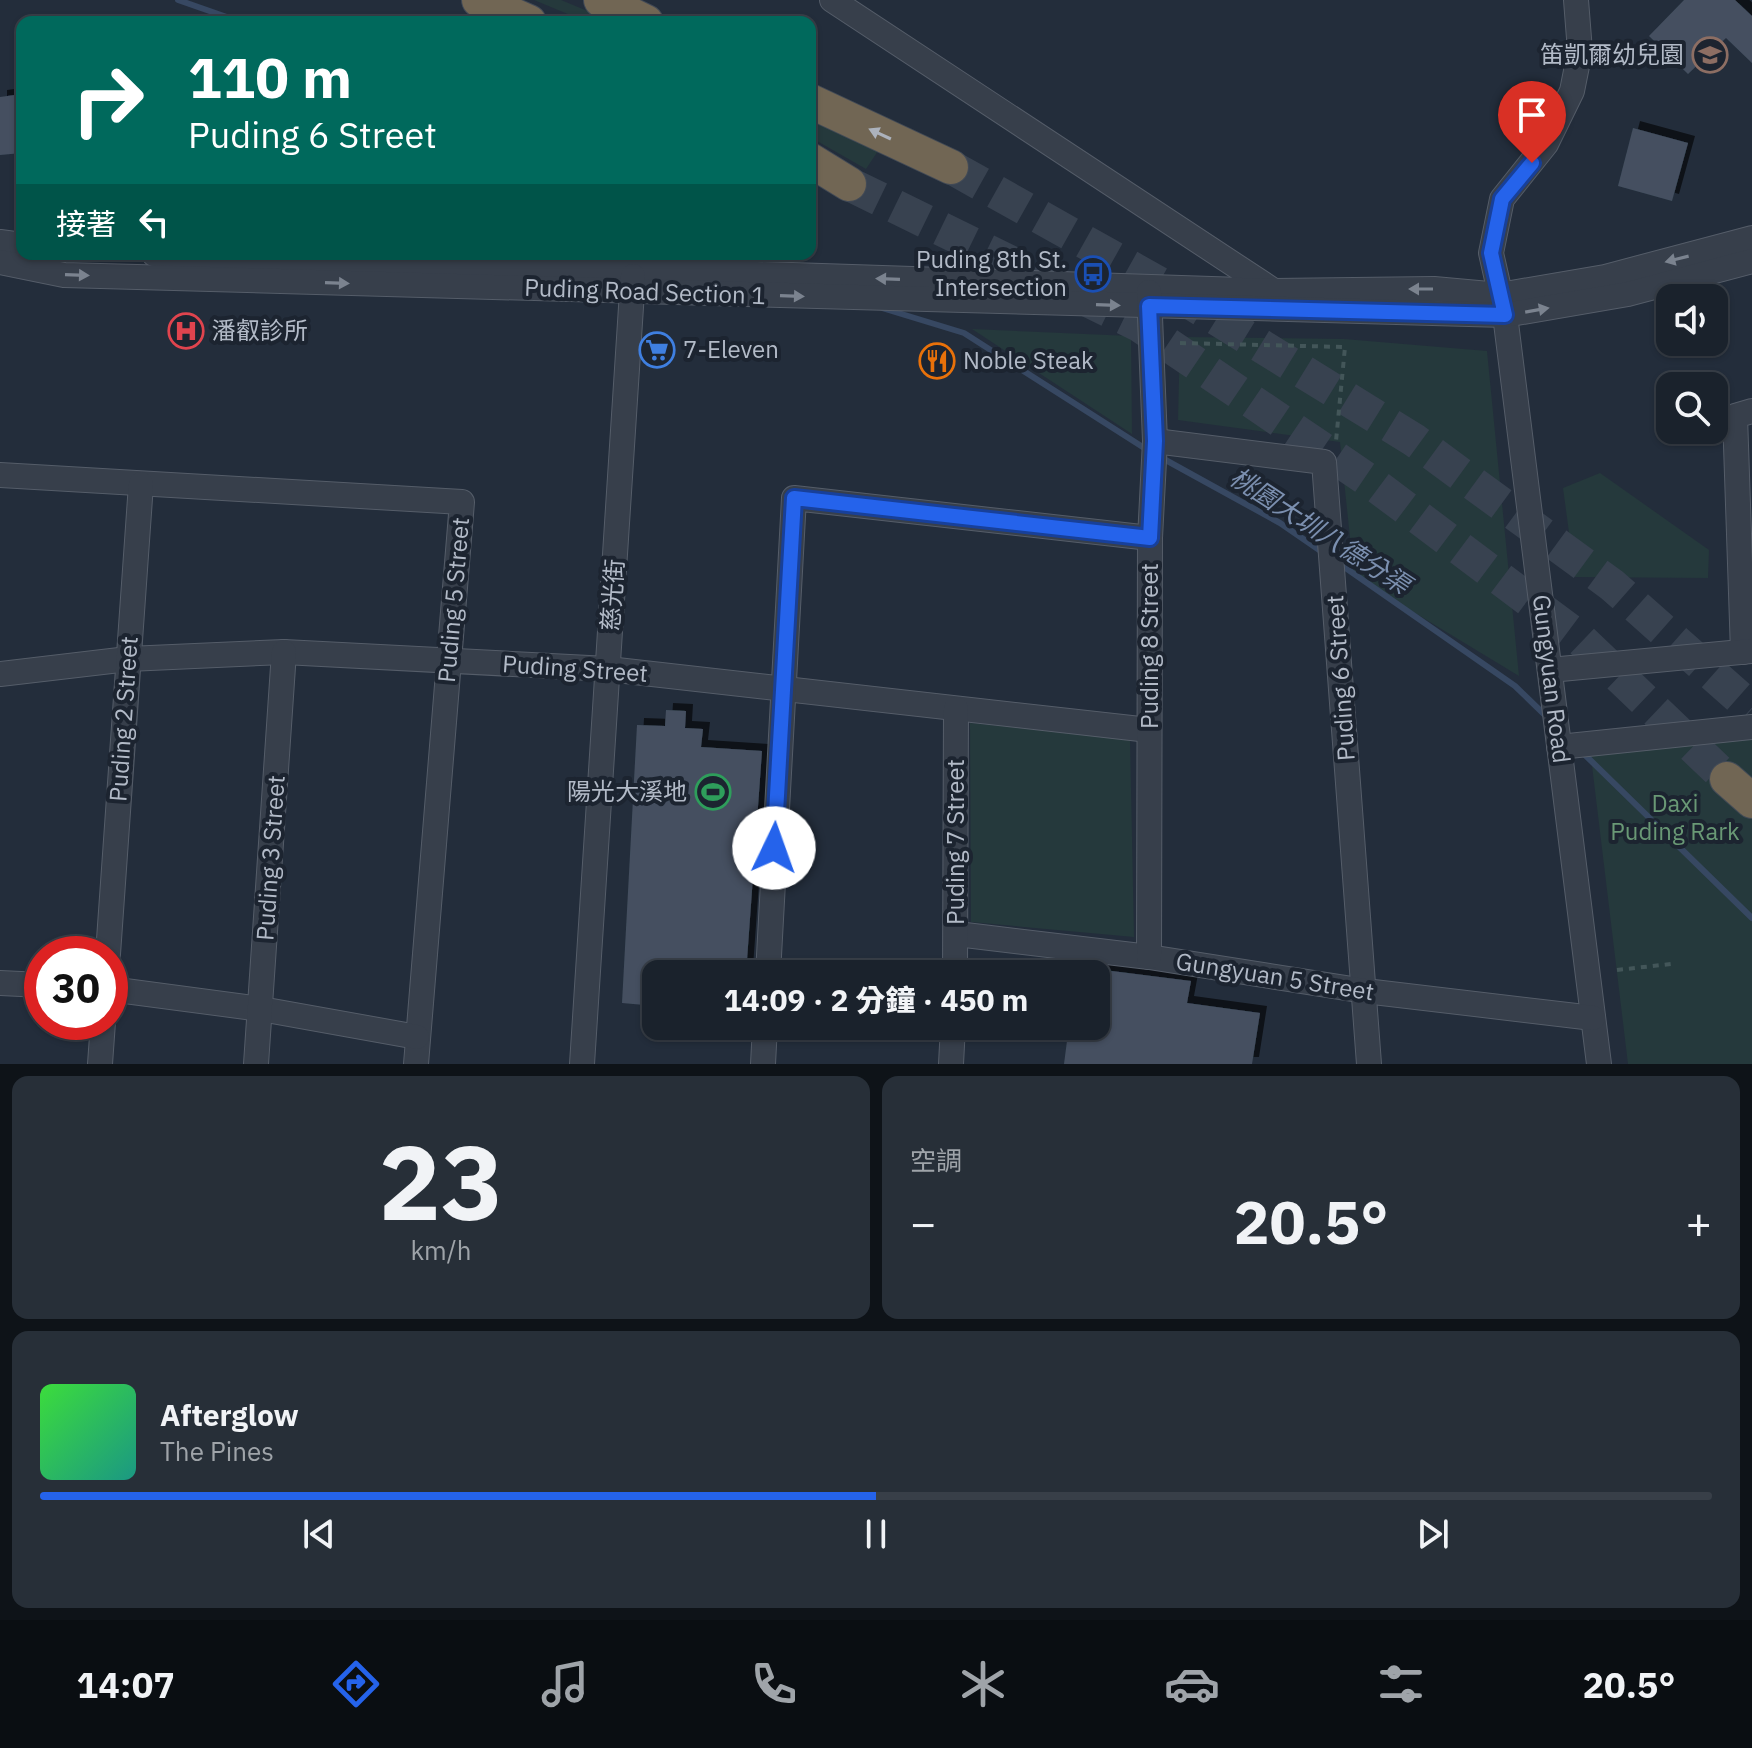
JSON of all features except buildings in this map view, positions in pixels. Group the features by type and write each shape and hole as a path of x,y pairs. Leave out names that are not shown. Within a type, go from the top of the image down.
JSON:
{"highway":[{"path":"479,0 515,16"},
{"path":"601,0 634,16"},
{"path":"816,104 951,167"},
{"path":"816,164 849,184"}],"street":[{"path":"832,0 1274,291"},
{"name":"Gungyuan Road","path":"1576,0 1580,51 1572,91 1546,144 1502,199 1491,253 1503,305 1599,1064"},
{"path":"1503,305 1752,238"},
{"name":"Puding Road Section 1","path":"260,260 633,281"},
{"path":"1503,305 1628,294 1752,261"},
{"name":"Puding Road Section 1","path":"0,262 64,275 633,281 1149,297 1292,311 1503,305"},
{"name":"慈光街","path":"582,1064 633,281"},
{"name":"Puding Road Section 1","path":"1149,297 1274,291 1434,289 1503,305"},
{"name":"Puding 8 Street","path":"1149,297 1155,441 1150,538 1149,957"},
{"path":"1550,670 1748,651 1746,536 1735,416 1752,411"},
{"name":"Puding 6 Street","path":"1155,441 1324,462 1369,1064"},
{"name":"Puding 5 Street","path":"0,475 462,502 416,1064"},
{"name":"Puding 2 Street","path":"109,936 141,484"},
{"path":"769,960 794,498 1150,538"},
{"name":"Puding Street","path":"0,674 128,659 284,652 449,660 608,669 1149,730"},
{"name":"Puding 3 Street","path":"256,1064 284,652"},
{"name":"Puding 7 Street","path":"956,709 956,960"},
{"path":"1559,747 1752,727"},
{"name":"Gungyuan 5 Street","path":"957,934 1149,957 1365,991 1593,1018"},
{"path":"0,983 24,984"},
{"path":"128,991 261,1009 417,1037"},
{"path":"100,1064 102,1040"},
{"path":"763,1064 764,1040"},
{"path":"951,1064 952,1040"}],"path":[{"path":"1180,343 1345,347 1336,441"},
{"path":"1617,970 1671,964"}],"green space":[{"path":"534,0 561,0 600,16 573,16"},
{"path":"816,120 878,151 866,169 816,140"},
{"path":"972,329 1131,336 1132,434"},
{"path":"1180,337 1344,339 1487,351 1519,676 1354,576 1340,442 1178,420"},
{"path":"1600,473 1709,550 1708,578 1575,577 1563,488"},
{"path":"970,723 1130,739 1134,937 971,922"},
{"name":"Daxi Puding Rark","path":"1752,734 1752,1064 1628,1064 1590,749"}],"waterway":[{"name":"桃園大圳八德分渠","path":"178,0 224,16"},
{"name":"桃園大圳八德分渠","path":"727,260 734,262"},
{"name":"桃園大圳八德分渠","path":"882,308 964,333 1149,451"},
{"name":"桃園大圳八德分渠","path":"1162,458 1280,523 1325,554"},
{"name":"桃園大圳八德分渠","path":"1337,562 1515,686 1547,717"},
{"name":"桃園大圳八德分渠","path":"1583,753 1752,918"}],"tunnel":[{"path":"951,167 1167,288 1414,440 1612,585 1752,709"},
{"path":"849,184 1139,325 1371,482 1577,636 1727,779"}],"place":[{"name":"笛凱爾幼兒園","path":"1710,55"},
{"name":"Puding 8th St. Intersection","path":"1093,274"},
{"name":"潘叡診所","path":"186,331"},
{"name":"7-Eleven","path":"657,350"},
{"name":"Noble Steak","path":"937,361"},
{"name":"陽光大溪地","path":"713,792"}],"route":[{"path":"774,848 794,498 1150,538 1155,441 1149,306 1505,315 1491,253 1502,199 1532,163"}]}
